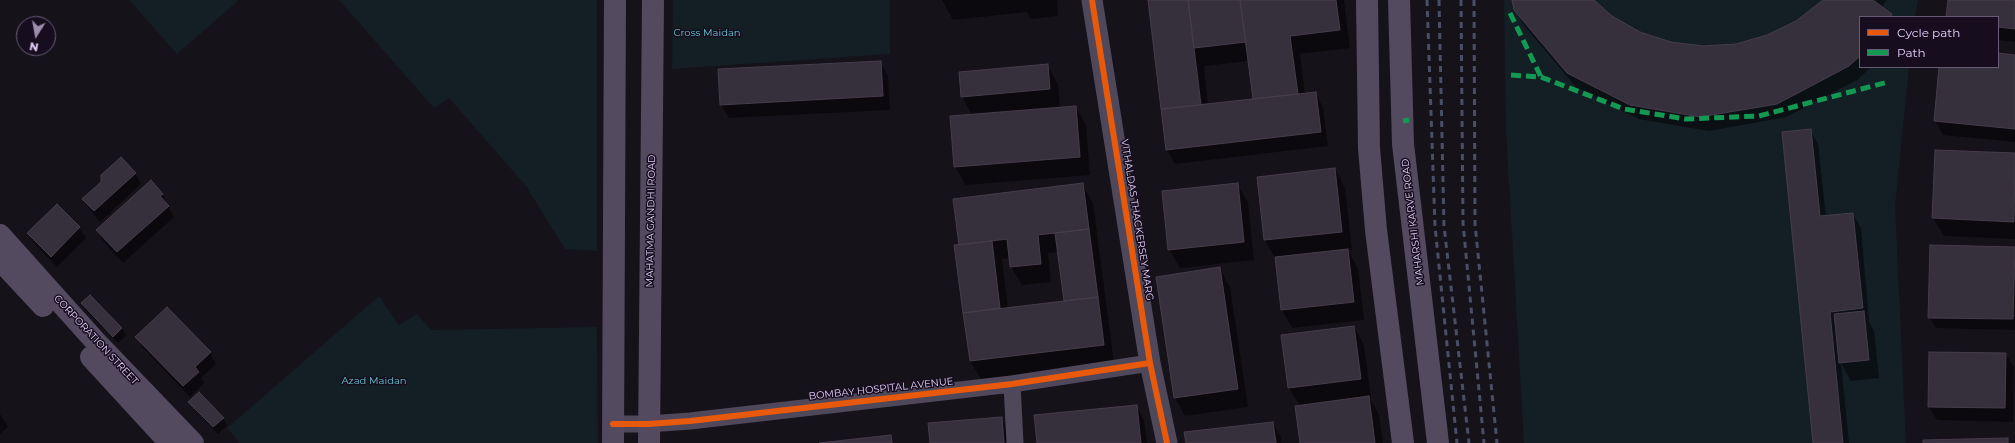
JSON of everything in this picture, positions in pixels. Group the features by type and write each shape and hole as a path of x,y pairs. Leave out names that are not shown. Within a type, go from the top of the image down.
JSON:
{"main road":[{"path":"613,433 615,0"},
{"name":"MAHATMA GANDHI ROAD","path":"649,434 653,0"},
{"path":"1367,0 1369,148 1376,230 1403,443"},
{"name":"MAHARSHI KARVE ROAD","path":"1399,0 1403,144 1438,443"},
{"name":"CORPORATION STREET","path":"0,235 96,342 193,443"},
{"name":"CORPORATION STREET","path":"0,260 170,443"}],"street":[{"name":"VITHALDAS THACKERSEY MARG","path":"1092,0 1150,363 1167,443"},
{"name":"BOMBAY HOSPITAL AVENUE","path":"613,433 649,434 1012,384 1150,363"},
{"path":"1012,384 1016,443"}],"green space":[{"path":"129,0 239,0 177,54"},
{"path":"339,0 597,0 597,251 565,249 526,186 449,98 434,108"},
{"name":"Cross Maidan","path":"673,0 890,0 890,54 672,69"},
{"path":"1504,0 1918,0 1915,16 1859,16 1859,68 1909,68 1895,206 1906,443 1524,443 1506,131"},
{"name":"Azad Maidan","path":"379,296 399,325 417,314 431,330 597,327 598,443 240,443 227,428"}],"building":[{"path":"1148,0 1188,0 1201,105 1161,109"},
{"path":"1188,0 1240,0 1246,42 1194,48"},
{"path":"1240,0 1336,0 1340,30 1290,36 1298,94 1253,99"},
{"path":"1512,0 1594,0 1612,16 1640,32 1671,42 1703,46 1736,44 1767,35 1796,21 1823,0 1873,0 1892,14 1891,16 1859,16 1859,57 1849,66 1777,104 1700,117 1630,105 1567,73 1514,10"},
{"path":"1948,0 2015,0 2015,29 1999,27 1999,16 1946,16"},
{"path":"1999,53 2015,55 2015,129 1934,121 1939,68 1999,68"},
{"path":"881,61 883,96 720,105 718,69"},
{"path":"1048,64 1050,89 961,97 959,72"},
{"path":"1316,92 1321,132 1166,150 1161,109"},
{"path":"1076,106 1080,157 954,167 950,116"},
{"path":"1811,129 1820,216 1853,213 1863,308 1830,312 1843,443 1813,443 1782,132"},
{"path":"1935,150 2015,153 2014,222 1932,218"},
{"path":"121,157 136,173 94,211 82,199 101,182 101,175"},
{"path":"1335,168 1342,232 1264,240 1257,177"},
{"path":"151,180 163,194 160,196 169,206 117,252 96,230"},
{"path":"1083,183 1089,229 1038,235 1041,264 1010,267 1007,239 959,245 953,199"},
{"path":"1238,183 1244,242 1168,250 1162,191"},
{"path":"57,204 80,227 51,257 27,233"},
{"path":"1089,229 1098,297 1064,301 1055,233"},
{"path":"992,241 1000,308 963,313 954,245"},
{"path":"1930,245 2015,247 2013,319 1928,318"},
{"path":"1348,249 1354,302 1281,310 1275,257"},
{"path":"1220,267 1238,389 1174,398 1156,277"},
{"path":"90,295 122,328 113,337 81,303"},
{"path":"1098,297 1104,345 970,361 963,313"},
{"path":"167,307 211,352 195,367 199,372 183,386 135,337"},
{"path":"1864,311 1869,360 1839,363 1834,314"},
{"path":"1354,326 1361,379 1288,388 1281,335"},
{"path":"1929,352 2006,353 2005,408 1928,407"},
{"path":"199,392 224,418 213,427 188,402"},
{"path":"1369,396 1375,443 1300,443 1295,406"},
{"path":"1137,405 1141,443 1037,443 1034,415"},
{"path":"1002,417 1004,443 930,443 928,423"},
{"path":"1273,422 1276,443 1186,443 1184,432"},
{"path":"891,435 892,443 819,443"},
{"path":"2008,438 2008,443 1923,443 1923,440"}],"railway":[{"path":"1427,0 1435,226 1457,443"},
{"path":"1439,0 1444,226 1469,443"},
{"path":"1461,0 1463,223 1484,443"},
{"path":"1474,0 1475,224 1497,443"}],"marked path":[{"path":"1510,13 1541,77"},
{"path":"1511,75 1541,77 1624,109 1686,119 1759,116 1888,82"},
{"path":"1403,121 1409,120"}],"cycle path":[{"path":"1092,0 1150,363 1167,443"},
{"path":"613,424 648,424 690,421 1012,384 1150,363"}]}
